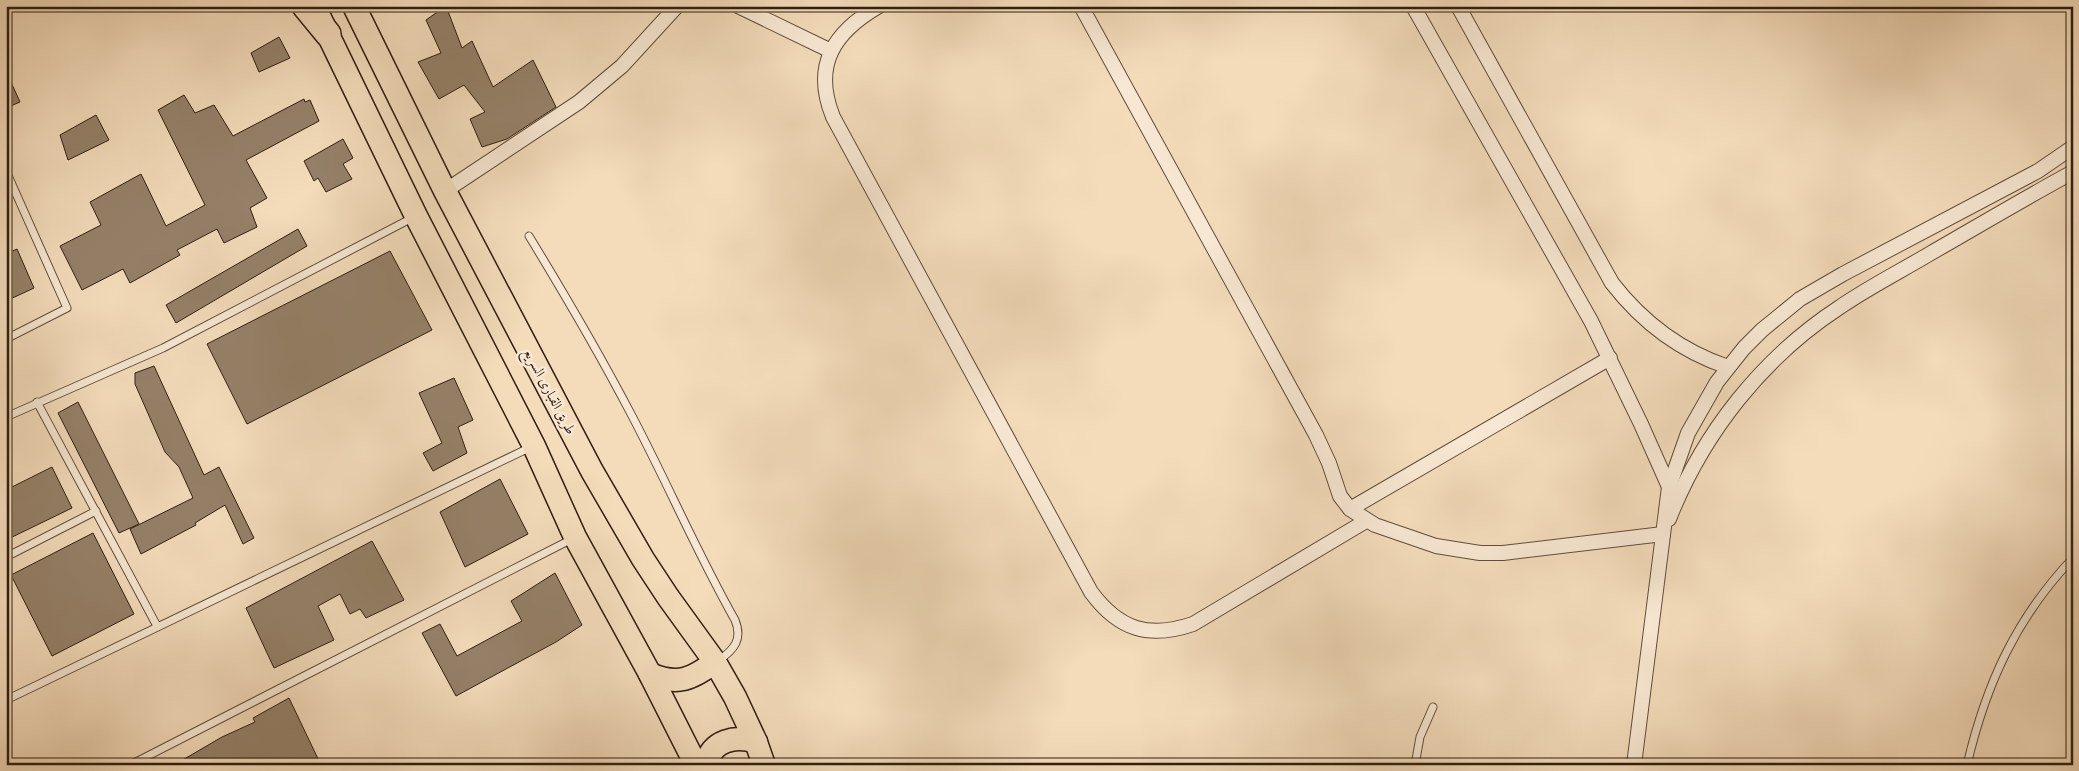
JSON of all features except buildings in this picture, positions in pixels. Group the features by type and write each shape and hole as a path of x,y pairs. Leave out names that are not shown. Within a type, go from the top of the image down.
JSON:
{"highway":[{"path":"305,6 328,34"},
{"path":"315,6 416,216 534,446 575,537 650,674 696,765"},
{"name":"طريق القبارى السريع","path":"354,6 445,191 619,521 668,597 715,662 735,697 756,742 764,765"},
{"path":"650,674 660,678 680,680 699,674 715,662"},
{"path":"706,765 713,750 722,742 733,738 745,738 756,742"}],"street":[{"path":"445,191 587,97 622,66 677,6"},
{"path":"738,6 831,51"},
{"path":"879,6 848,27 831,51 825,77 825,91 833,117 1082,575 1103,608 1118,620 1136,628 1155,632 1174,630 1193,624 1366,521"},
{"path":"1081,6 1316,435 1329,463 1337,490 1350,509 1366,521 1436,546 1480,553 1525,551 1663,534"},
{"path":"1413,6 1568,278 1610,358 1669,487"},
{"path":"1458,6 1612,283 1639,315 1672,341 1703,358 1728,367"},
{"path":"1634,765 1669,487 1692,424 1706,398 1728,367 1762,330 1800,299 2038,171 2073,147"},
{"path":"1663,534 1693,467 1712,435 1739,398 1782,352 1840,307 2073,172"},
{"path":"1350,509 1610,358"}],"lane":[{"path":"6,171 67,308 6,339"},
{"path":"6,417 163,348 416,216"},
{"path":"529,236 632,414 705,566 735,620 738,627 737,642 728,654 715,662"},
{"path":"37,402 157,626"},
{"path":"6,700 534,446"},
{"path":"6,557 96,511"},
{"path":"130,765 575,537"},
{"path":"1967,765 1989,689 2004,656 2036,601 2073,558"},
{"path":"1415,765 1420,737 1433,707"}]}
